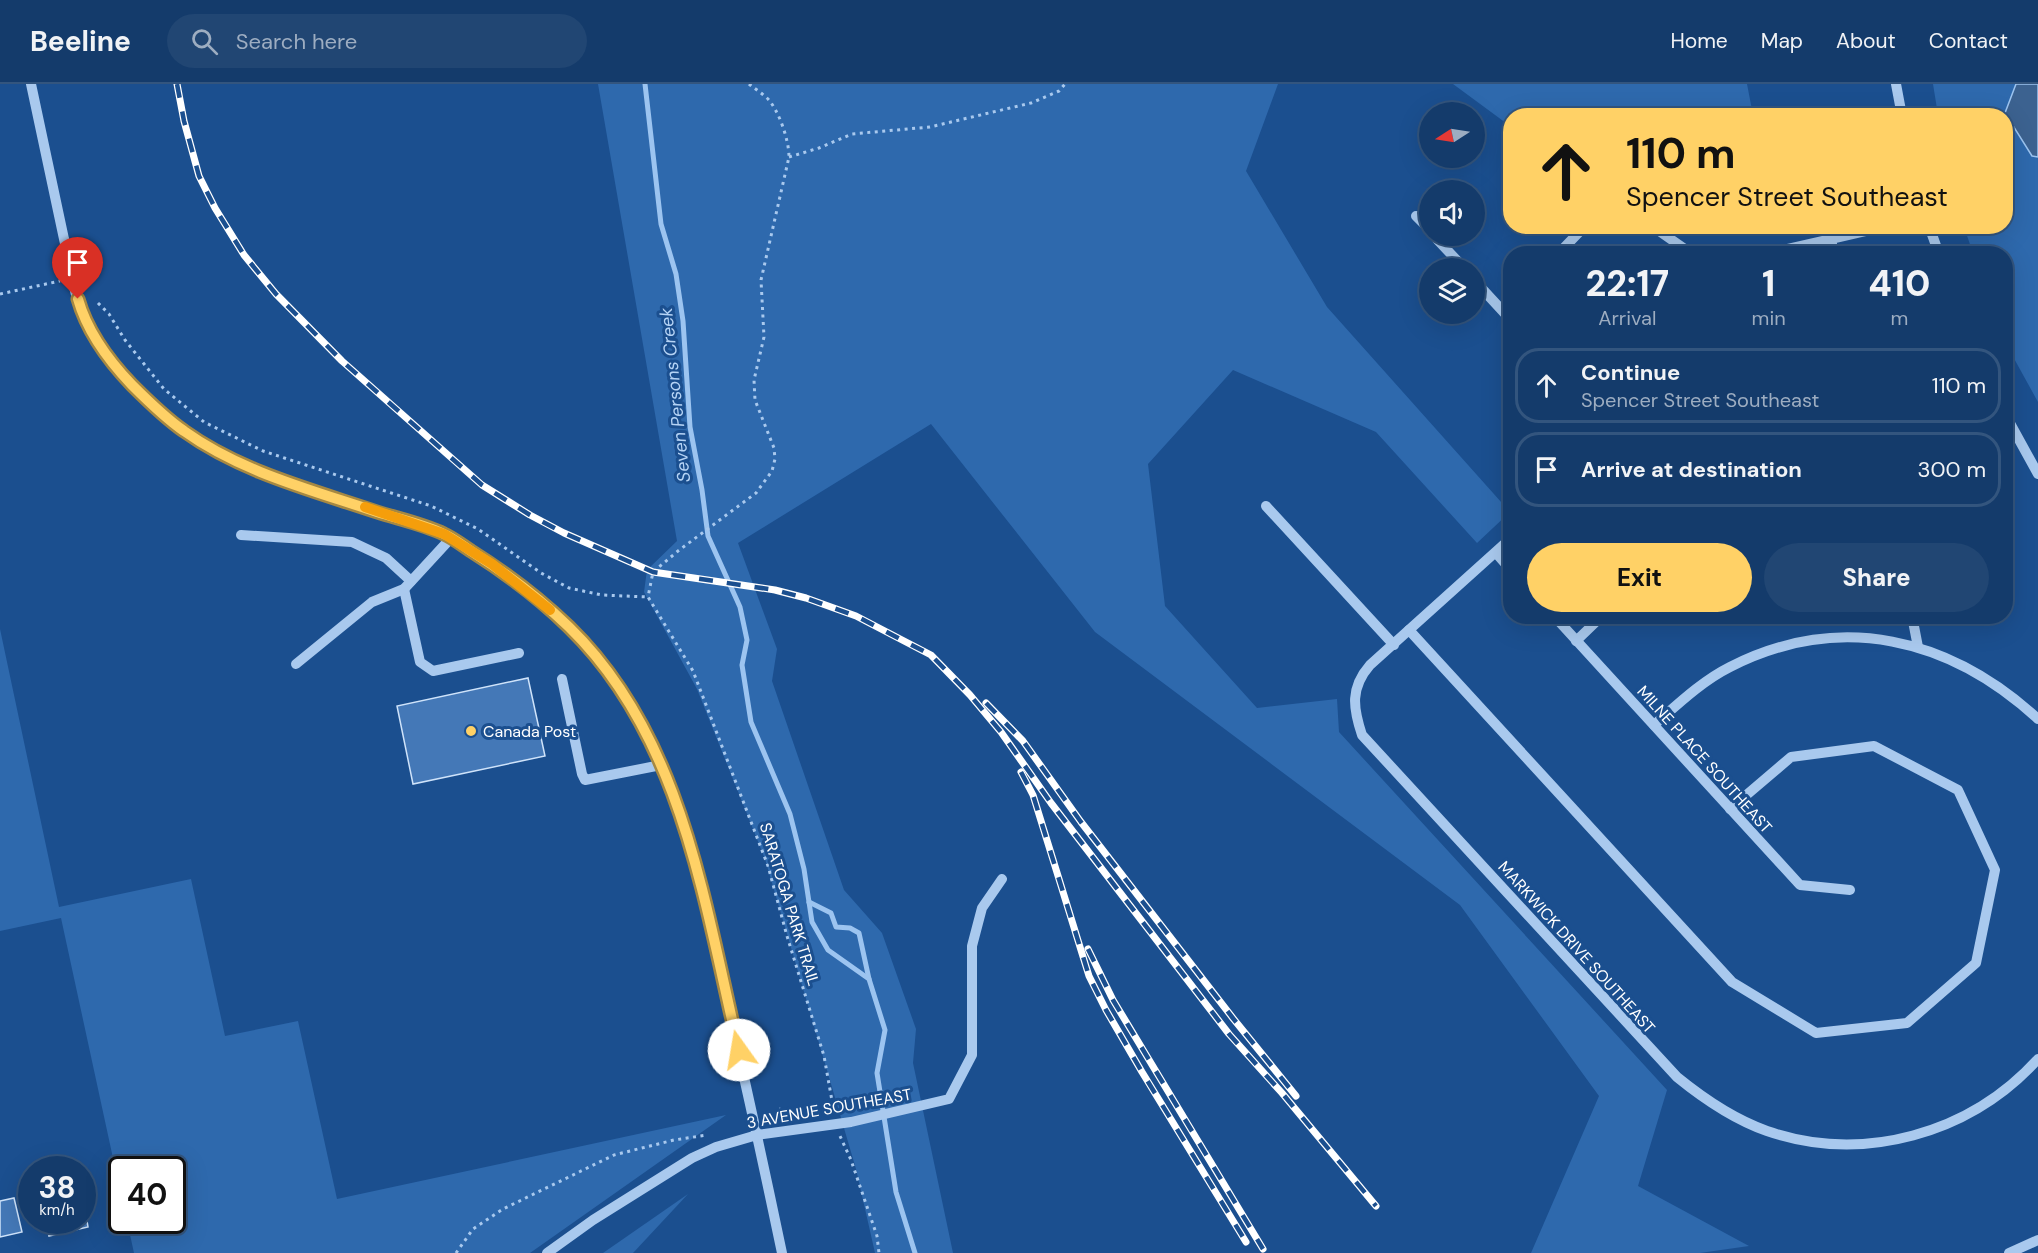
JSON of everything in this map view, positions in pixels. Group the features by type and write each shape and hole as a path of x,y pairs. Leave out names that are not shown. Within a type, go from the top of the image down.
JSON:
{"street":[{"path":"31,84 83,315 99,344 124,377 155,408 185,432 229,458 275,478 444,534 492,564 531,593 570,627 603,665 636,713 679,807 693,854 782,1253"},
{"path":"1896,84 1900,108"},
{"path":"1416,216 1419,219"},
{"path":"1566,246 1577,234"},
{"path":"1663,234 1681,246"},
{"path":"1801,246 1853,234"},
{"path":"1831,239 1832,246"},
{"path":"1443,246 1455,258"},
{"path":"1485,291 1502,309"},
{"path":"2013,429 2038,474"},
{"path":"1266,506 1394,645"},
{"path":"241,536 352,542 386,558 407,585 420,662 433,671 519,653"},
{"path":"296,664 372,602 407,585 451,538"},
{"name":"MARKWICK DRIVE SOUTHEAST","path":"1503,546 1370,665 1360,677 1356,689 1356,710 1362,735 1677,1077 1701,1097 1746,1122 1791,1138 1832,1144 1875,1144 1911,1137 1958,1120 2012,1085 2038,1059"},
{"path":"1496,553 1503,561"},
{"name":"MILNE PLACE SOUTHEAST","path":"1561,624 1800,885 1850,890"},
{"path":"1576,641 1594,624"},
{"path":"1914,624 1918,647"},
{"path":"1409,630 1732,982 1816,1033 1908,1023 1976,963 1995,870 1958,790 1874,746 1791,757 1730,809"},
{"path":"1654,724 1692,692 1728,668 1756,655 1775,648 1823,639 1851,638 1876,639 1918,647 1937,654 1981,676 2019,702 2038,719"},
{"path":"562,680 585,780 661,765"},
{"name":"3 AVENUE SOUTHEAST","path":"547,1253 593,1220 692,1158 716,1147 757,1135 851,1122 949,1099 972,1055 972,946 982,908 1002,879"},
{"path":"2009,1253 2038,1240"}],"path":[{"path":"98,303 110,314 125,340 164,389 204,422 262,451 431,506 478,529 541,573 569,588 602,595 648,597 653,572 678,550 760,488 772,471 775,459 769,433 755,400 754,380 764,337 760,290 762,271 789,157 786,135 769,100 749,84"},
{"path":"789,157 852,135 930,127 1031,103 1059,91 1065,84"},
{"path":"0,294 73,278"},
{"name":"SARATOGA PARK TRAIL","path":"648,597 693,670 768,866 824,1056 836,1124 877,1236 879,1253"},
{"path":"456,1253 473,1229 504,1209 614,1155 674,1140 711,1134"}],"shaded area":[{"path":"598,84 1278,84 1246,171 1327,307 1503,504 1503,519 1477,543 1376,432 1233,370 1148,464 1165,606 1257,708 1337,699 1339,732 1667,1090 1638,1186 1749,1246 1700,1253 1531,1253 1599,1096 1460,905 1095,632 931,424 738,543 777,649 772,681 844,890 882,933 916,1029 913,1063 953,1253 875,1253 856,1169 765,859 697,689 644,592 647,570 677,541"},
{"path":"1453,84 1747,84 1752,108 1503,108 1503,121 1485,108 1485,102 1477,102"},
{"path":"1933,84 2038,84 2038,402 2013,357 2013,246 1971,246 1966,234 2013,234 2013,108 1937,108"},
{"path":"2016,84 2038,84 2038,157 2032,156 2013,126 2013,108 2007,108"},
{"path":"0,629 59,907 191,879 225,1036 298,1021 337,1199 726,1115 530,1253 134,1253 130,1234 186,1234 186,1156 113,1156 61,918 0,931"},
{"path":"688,1194 633,1253 603,1253"}],"building":[{"name":"Canada Post","path":"528,678 545,756 413,784 397,706"},
{"path":"14,1198 18,1215 18,1233 0,1237 0,1201"}],"waterway":[{"name":"Seven Persons Creek","path":"645,84 661,224 676,274 683,321 690,427 708,536 740,607 747,640 742,665 751,722 790,814 804,869 812,922 828,950 869,979 885,1030 877,1073 896,1192 915,1253"},
{"name":"Seven Persons Creek","path":"809,902 831,913 836,927 850,928 859,933 869,979"}],"railway":[{"path":"177,84 199,176 215,208 244,255 276,294 342,361 482,485 564,533 653,572 775,590 806,598 856,616 931,655 970,695 1001,732 1051,803 1229,1034 1282,1093 1376,1206"},
{"path":"986,703 1023,741 1081,822 1296,1096"},
{"path":"1021,772 1033,795 1089,976 1142,1072 1246,1242"},
{"path":"1088,949 1113,1000 1263,1249"}],"slow traffic":[{"path":"365,507 444,534 492,564 550,610"}],"place":[{"name":"Canada Post","path":"471,731"}],"route":[{"path":"78,299 83,315 99,344 124,377 155,408 185,432 229,458 275,478 444,534 492,564 531,593 570,627 603,665 636,713 679,807 693,854 739,1050"}]}
